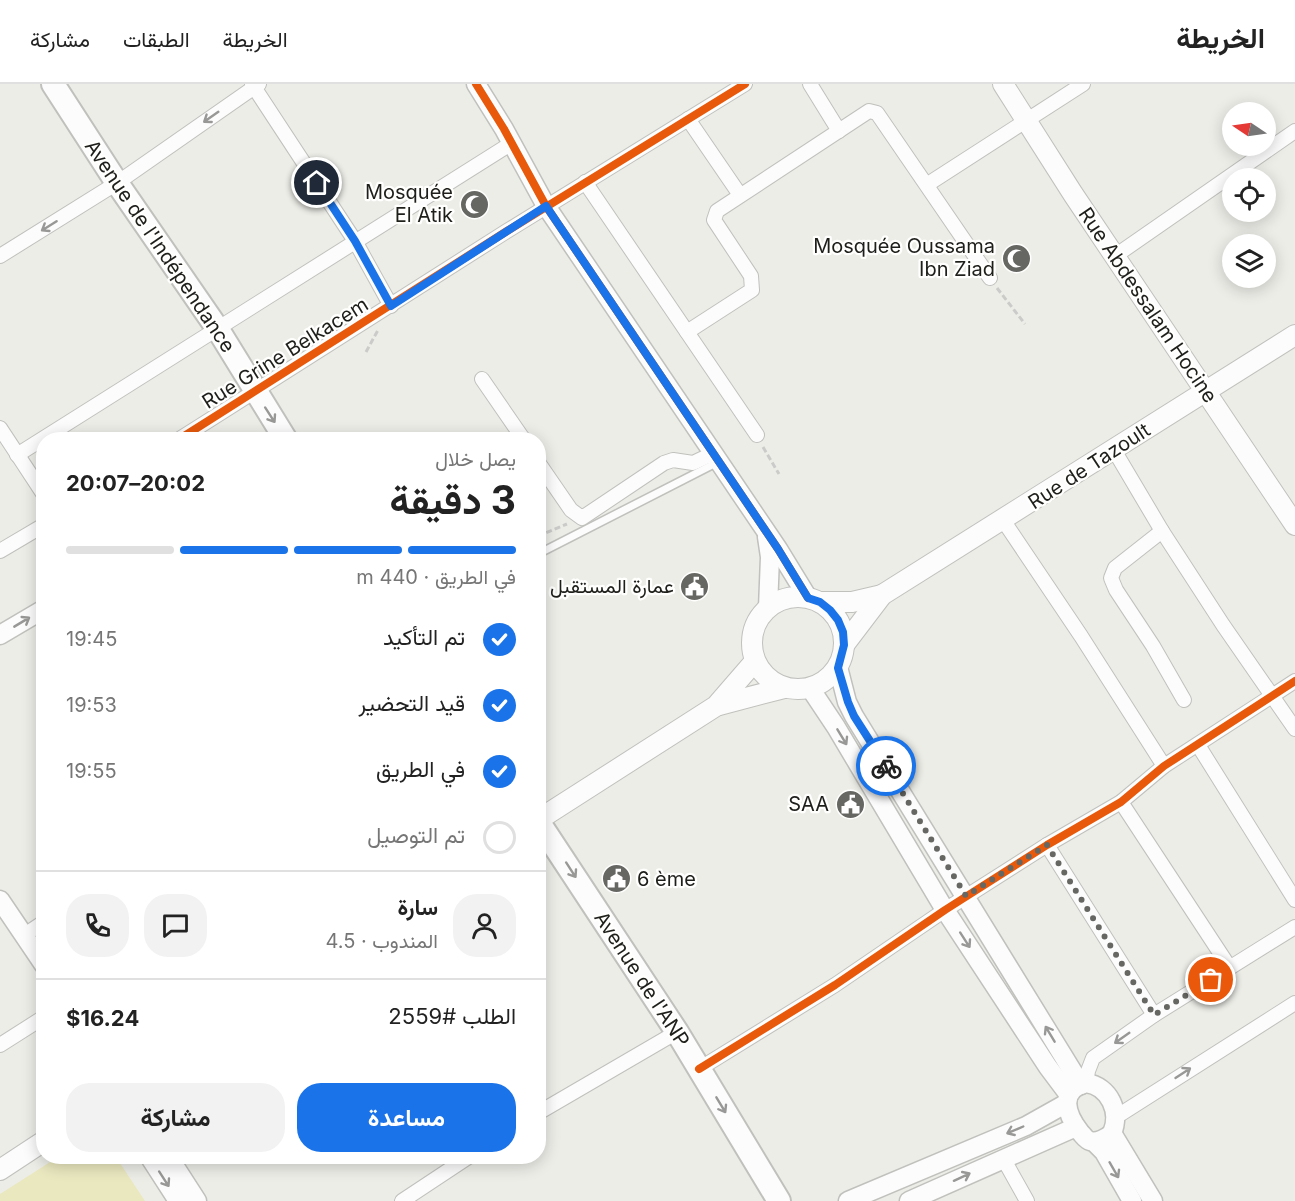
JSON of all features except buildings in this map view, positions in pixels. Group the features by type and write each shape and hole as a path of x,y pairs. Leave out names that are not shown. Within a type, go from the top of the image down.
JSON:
{"main road":[{"name":"Avenue de l'Indépendance","path":"53,84 117,183 217,328 281,432"},
{"name":"Rue Abdessalam Hocine","path":"1003,84 1295,525"},
{"name":"Rue de Tazoult","path":"814,600 852,602 882,595 1295,335"},
{"name":"Rue de Tazoult","path":"844,645 882,595"},
{"path":"794,597 814,600 830,610 838,620 843,632 844,645 838,668 826,681 810,688 797,690 784,688 772,682 762,673 755,661 751,647 753,632 758,619 780,600 794,597"},
{"path":"546,816 716,706 755,661"},
{"path":"716,706 784,688"},
{"name":"Avenue de l'ANP","path":"546,833 677,1032 778,1201"},
{"path":"0,1170 36,1146"}],"street":[{"path":"476,84 512,143 546,206 715,458 814,600"},
{"name":"Rue Grine Belkacem","path":"190,432 546,206 745,84"},
{"path":"810,84 839,131"},
{"path":"928,184 1083,84"},
{"path":"0,256 117,183 255,85 355,241 391,306"},
{"path":"687,332 752,290 750,276 714,218 717,211 866,112 875,111 928,184 990,278"},
{"path":"688,119 740,195"},
{"path":"1115,256 1295,131"},
{"path":"53,432 512,143"},
{"path":"585,182 757,435"},
{"path":"482,379 518,432"},
{"path":"0,428 36,483"},
{"path":"17,455 36,443"},
{"path":"1114,450 1162,531 1295,729"},
{"path":"546,474 571,510 582,518 664,463 673,460 693,463 715,458"},
{"path":"1003,520 1164,766"},
{"path":"0,551 36,530"},
{"path":"1162,531 1115,568 1111,578 1116,591 1153,646 1184,700"},
{"path":"766,532 770,557 768,608"},
{"path":"0,635 36,614"},
{"path":"838,668 854,716 966,896 1076,1091"},
{"path":"699,1069 835,985 966,896 1121,802 1164,766 1295,681"},
{"path":"810,688 836,727 945,910 1048,1067 1076,1091"},
{"path":"1198,745 1295,900"},
{"path":"1121,802 1230,968"},
{"path":"1047,845 1154,1015"},
{"path":"0,900 36,954"},
{"path":"21,933 36,926"},
{"path":"1139,1199 1104,1152 1094,1142 1085,1138 1067,1109 1093,1058 1154,1015 1295,927"},
{"path":"1094,1142 1114,1125 1295,1003"},
{"path":"0,1045 36,1022"},
{"path":"546,1108 677,1032"},
{"path":"848,1201 1026,1126 1076,1091 1104,1089 1112,1102 1114,1125 1139,1199"},
{"path":"908,1176 911,1200 1076,1126"},
{"path":"1003,1158 1027,1201"},
{"path":"154,1164 178,1201"},
{"path":"173,1164 197,1201"},
{"path":"402,1201 458,1164"}],"lane":[{"path":"546,550 715,458"}],"path":[{"path":"990,278 1025,324"},
{"path":"757,435 779,474"},
{"path":"546,533 582,518"}],"shaded area":[{"path":"47,1164 121,1164 145,1201 0,1201 0,1194"}],"cycle path":[{"path":"476,84 504,129 546,206 778,549 808,598"},
{"path":"191,432 507,231 745,84"},
{"path":"699,1069 835,985 945,910 1047,845 1121,802 1164,766 1295,681"}],"way so far":[{"path":"886,766 966,896 1047,845 1154,1015 1211,980"}],"place":[{"name":"Mosquée El Atik","path":"474,204"},
{"name":"Mosquée Oussama Ibn Ziad","path":"1016,258"},
{"name":"عمارة المستقبل","path":"695,586"},
{"name":"SAA","path":"850,804"},
{"name":"6 ème","path":"616,879"}],"route":[{"path":"317,183 355,241 391,306 546,206 778,549 808,598 820,602 838,620 843,632 844,645 838,668 848,702 854,716 886,766"}]}
